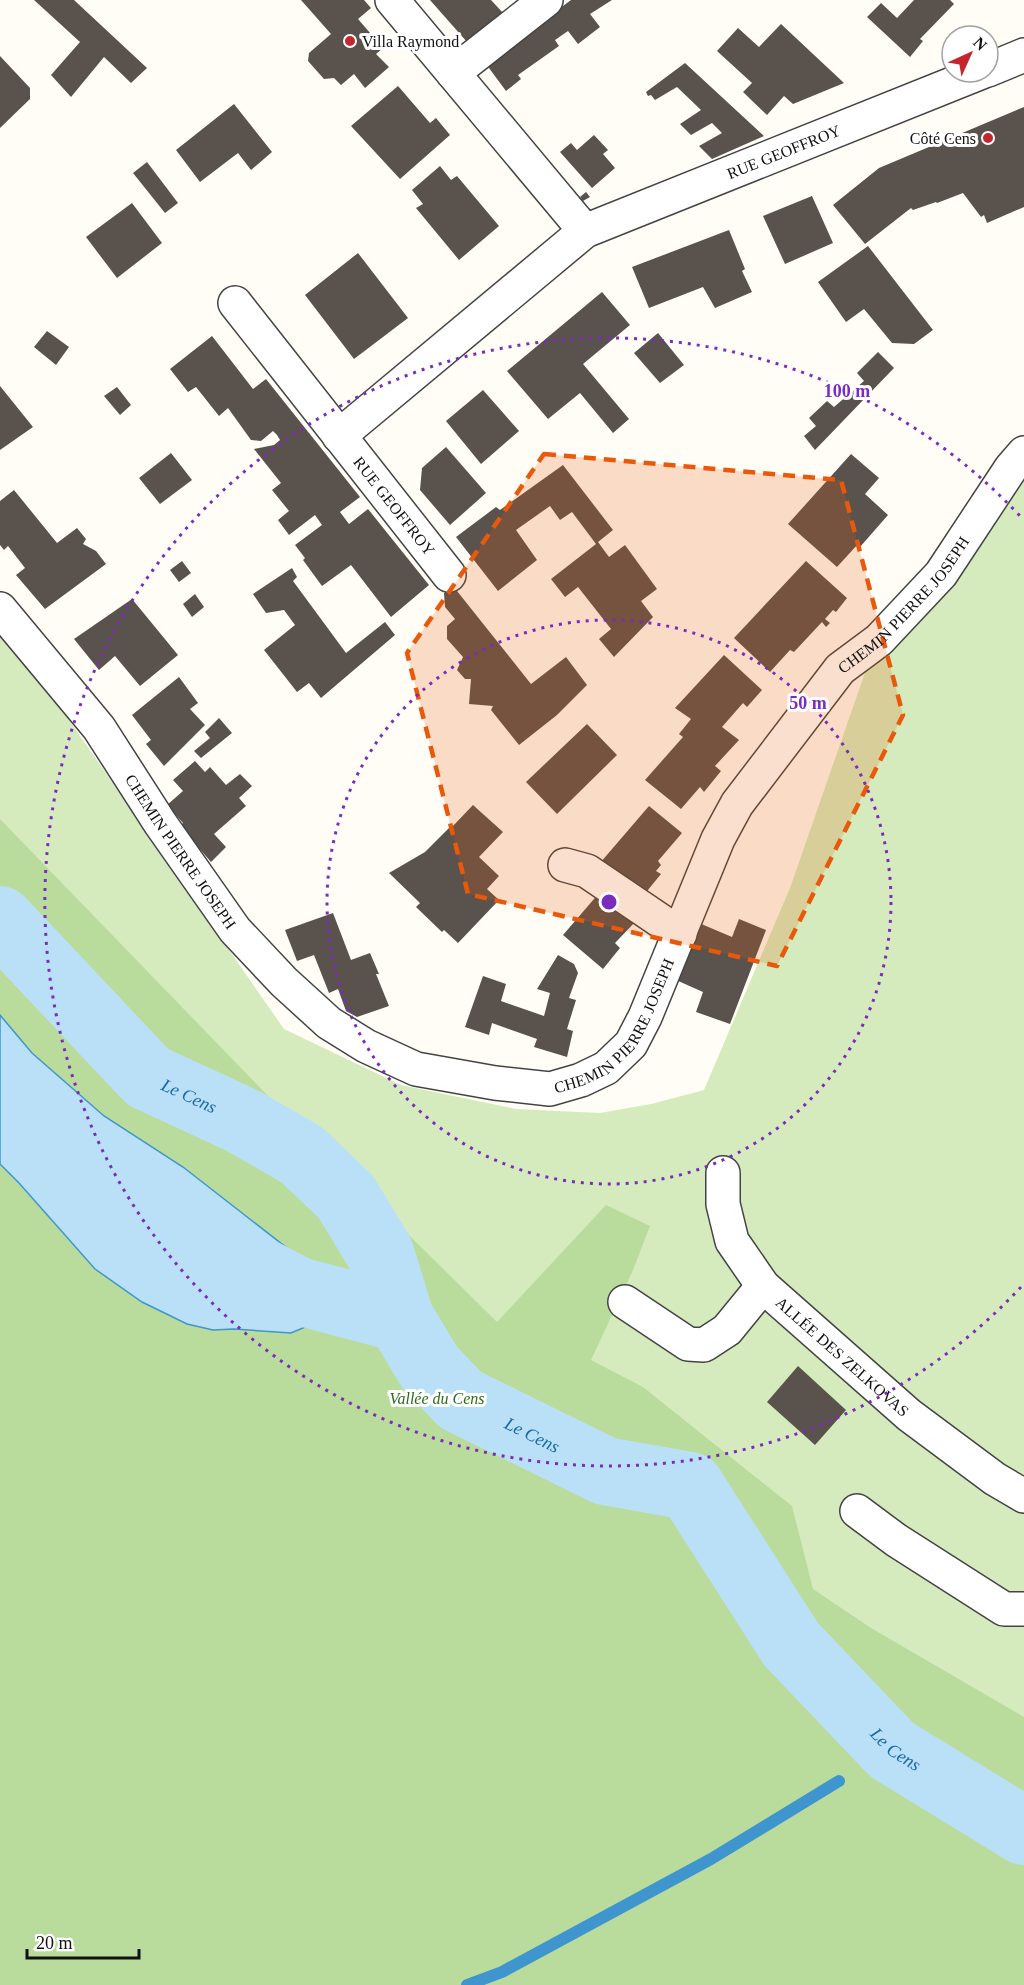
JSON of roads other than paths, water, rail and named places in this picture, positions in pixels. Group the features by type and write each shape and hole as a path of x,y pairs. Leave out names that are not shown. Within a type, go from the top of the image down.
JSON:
{"street":[{"path":"392,0 585,231"},
{"path":"453,73 546,0"},
{"path":"1000,65 1024,55"},
{"name":"RUE GEOFFROY","path":"339,436 585,231 952,84"},
{"name":"RUE GEOFFROY","path":"235,303 449,575"},
{"name":"CHEMIN PIERRE JOSEPH","path":"0,609 99,728 160,823 235,930 284,982 328,1023 366,1046 416,1069 495,1083 550,1089 580,1080 606,1068 631,1044 645,1017 718,839 737,804 840,669 879,640 941,574 1011,468 1024,453"},
{"path":"565,865 587,870 680,934"},
{"name":"ALLÉE DES ZELKOVAS","path":"723,1173 723,1204 732,1241 763,1286 909,1415 995,1479 1024,1496"},
{"path":"625,1302 688,1344 704,1345 727,1330 763,1286"},
{"path":"857,1511 896,1540 1004,1610 1024,1609"}],"water":[{"path":"0,1015 32,1053 104,1116 183,1167 332,1283 340,1293 334,1315 291,1333 234,1329 213,1330 187,1324 142,1302 95,1269 0,1164"}],"waterway":[{"name":"Le Cens","path":"0,920 148,1077 243,1121 302,1155 346,1197 380,1253 400,1318 430,1368 461,1400 605,1471 690,1486 791,1644 892,1750 1024,1831"},
{"path":"252,1267 298,1291 400,1318"},
{"path":"874,1761 892,1750"},
{"path":"467,1985 502,1972 711,1859 839,1781"}],"place":[{"name":"Villa Raymond","path":"350,41"},
{"name":"Côté Cens","path":"988,138"}],"park label":[{"name":"Vallée du Cens","path":"437,1398"}]}
